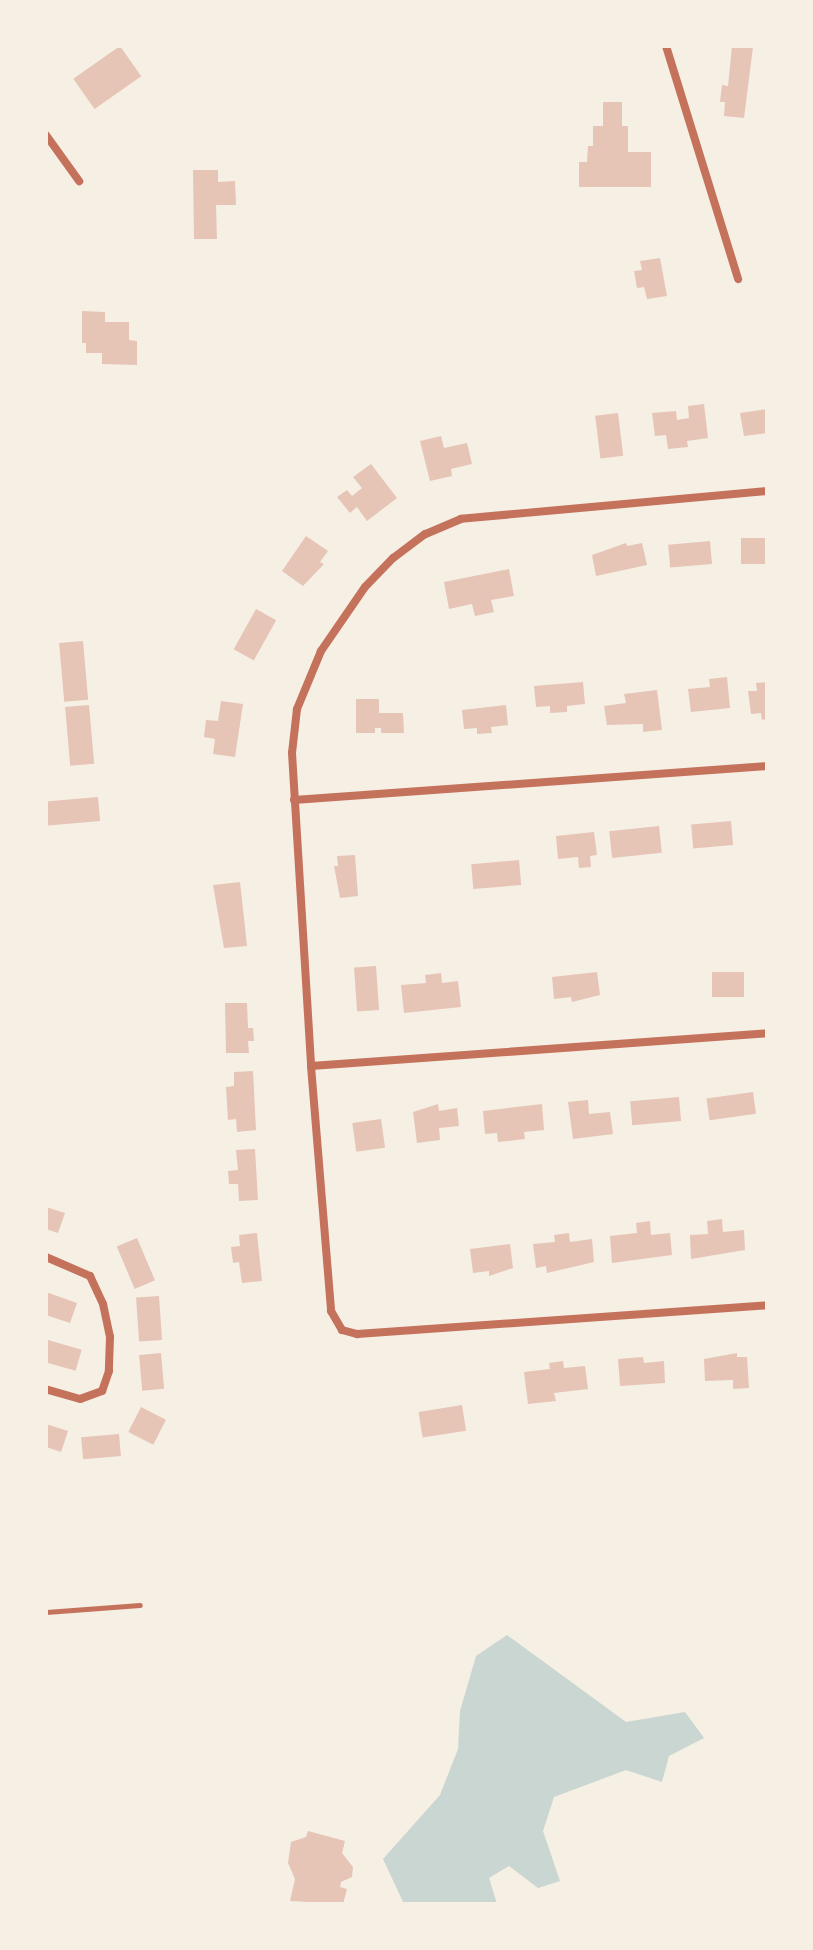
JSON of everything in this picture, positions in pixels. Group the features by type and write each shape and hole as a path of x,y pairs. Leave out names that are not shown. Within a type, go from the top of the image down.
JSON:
{"street":[{"path":"666,46 738,279"},
{"path":"46,135 79,181"},
{"path":"767,491 461,519 425,534 393,558 365,587 321,651 297,709 292,753 311,1066 331,1311 342,1330 357,1334 767,1305"},
{"path":"294,800 767,766"},
{"path":"311,1066 767,1033"},
{"path":"46,1257 90,1276 103,1304 110,1348 109,1371 102,1391 80,1399 46,1389"}],"lane":[{"path":"46,1612 140,1605"}],"shaded area":[{"path":"507,1635 626,1722 685,1712 704,1738 669,1756 662,1782 626,1770 554,1797 543,1831 560,1881 538,1888 509,1866 489,1878 497,1904 404,1904 383,1859 440,1795 458,1749 460,1711 476,1656"}],"building":[{"path":"120,46 141,76 95,109 73,79"},
{"path":"732,46 753,47 744,118 724,116 725,102 720,102 722,85 728,86"},
{"path":"603,102 622,102 622,126 628,126 628,152 651,152 651,187 579,187 579,162 587,162 588,146 593,146 593,126 603,126"},
{"path":"193,170 218,170 218,182 235,181 236,205 216,205 217,239 194,239"},
{"path":"660,258 667,296 647,299 644,287 637,288 634,271 642,270 640,261"},
{"path":"82,311 105,312 105,322 129,322 129,340 137,341 137,365 102,364 102,353 86,353 86,343 82,343"},
{"path":"704,404 708,438 687,441 688,447 668,449 666,435 655,436 652,413 676,411 677,420 689,418 688,406"},
{"path":"767,409 767,433 744,436 740,413"},
{"path":"618,413 623,456 600,458 595,416"},
{"path":"441,436 444,448 467,443 472,464 451,469 452,476 430,481 420,441"},
{"path":"371,464 397,498 367,521 357,507 350,513 337,497 347,490 352,496 362,488 353,477"},
{"path":"306,536 328,551 320,562 324,564 303,586 282,571"},
{"path":"741,538 767,538 767,564 741,564"},
{"path":"710,541 712,564 670,568 668,545"},
{"path":"626,543 627,546 642,543 647,565 596,576 592,555"},
{"path":"509,569 514,596 491,600 494,612 475,616 472,604 449,609 444,582"},
{"path":"256,609 276,620 254,660 234,649"},
{"path":"83,641 88,700 64,702 59,643"},
{"path":"727,677 730,708 691,712 688,689 710,687 709,679"},
{"path":"583,682 585,704 567,706 567,712 550,713 550,706 536,707 534,686"},
{"path":"767,682 767,719 762,720 761,713 751,714 748,691 757,691 756,683"},
{"path":"657,690 662,730 643,732 643,724 607,725 604,706 626,703 624,694"},
{"path":"356,699 379,699 379,713 403,713 404,733 381,733 381,728 375,728 375,733 356,733"},
{"path":"221,701 243,704 235,757 213,754 215,739 204,737 206,720 218,721"},
{"path":"89,705 94,764 70,766 65,707"},
{"path":"506,705 508,725 491,727 492,733 477,734 477,728 464,729 462,710"},
{"path":"98,797 100,821 48,825 46,802"},
{"path":"731,821 733,845 693,848 691,824"},
{"path":"659,826 662,853 612,858 609,831"},
{"path":"594,832 597,855 590,856 591,867 579,868 578,857 558,859 556,836"},
{"path":"355,855 358,896 340,898 334,866 338,866 337,856"},
{"path":"519,860 521,885 473,889 471,864"},
{"path":"240,882 247,946 224,948 213,885"},
{"path":"376,966 379,1010 357,1011 354,968"},
{"path":"597,972 600,995 572,1002 571,997 554,999 552,977"},
{"path":"712,972 744,972 744,997 712,997"},
{"path":"441,973 442,983 458,981 461,1007 404,1013 401,985 426,983 425,975"},
{"path":"225,1003 247,1003 248,1028 253,1028 254,1041 248,1041 249,1053 226,1053"},
{"path":"253,1071 256,1130 237,1132 236,1119 228,1120 226,1087 234,1086 234,1072"},
{"path":"753,1092 756,1114 710,1120 706,1099"},
{"path":"679,1097 681,1121 632,1125 630,1101"},
{"path":"588,1100 589,1114 610,1112 613,1134 573,1139 568,1102"},
{"path":"438,1104 439,1111 457,1108 459,1126 439,1128 440,1140 417,1143 413,1112"},
{"path":"542,1104 544,1130 524,1132 525,1139 498,1142 497,1133 485,1134 483,1111"},
{"path":"381,1119 385,1148 356,1152 352,1123"},
{"path":"255,1149 258,1200 239,1201 238,1184 229,1184 228,1171 238,1170 236,1150"},
{"path":"46,1207 65,1213 58,1233 46,1229"},
{"path":"722,1219 723,1232 744,1230 745,1250 691,1259 690,1235 708,1234 707,1221"},
{"path":"650,1221 651,1235 670,1233 672,1255 612,1263 610,1236 637,1233 636,1223"},
{"path":"257,1233 262,1281 242,1283 239,1262 233,1263 231,1247 240,1246 239,1235"},
{"path":"569,1233 570,1242 592,1239 594,1262 547,1273 546,1266 536,1268 533,1244 555,1242 554,1235"},
{"path":"137,1238 155,1280 135,1289 117,1247"},
{"path":"510,1244 513,1268 489,1276 489,1271 473,1273 470,1249"},
{"path":"46,1292 77,1303 70,1323 46,1315"},
{"path":"159,1296 162,1340 139,1341 136,1298"},
{"path":"48,1340 82,1350 76,1371 46,1362"},
{"path":"161,1353 164,1389 142,1391 139,1355"},
{"path":"737,1353 737,1357 747,1357 749,1388 733,1389 733,1380 705,1381 704,1359"},
{"path":"643,1357 644,1363 664,1361 665,1383 620,1386 618,1359"},
{"path":"563,1361 564,1368 585,1366 588,1389 554,1393 556,1401 528,1404 524,1372 550,1369 549,1363"},
{"path":"462,1405 466,1431 423,1438 419,1412"},
{"path":"141,1407 166,1420 153,1445 128,1432"},
{"path":"46,1424 68,1431 61,1452 46,1447"},
{"path":"119,1434 121,1456 83,1459 81,1437"},
{"path":"308,1831 345,1841 342,1853 353,1867 352,1877 341,1882 340,1887 347,1889 343,1904 290,1901 295,1879 288,1863 291,1842 306,1837"}]}
